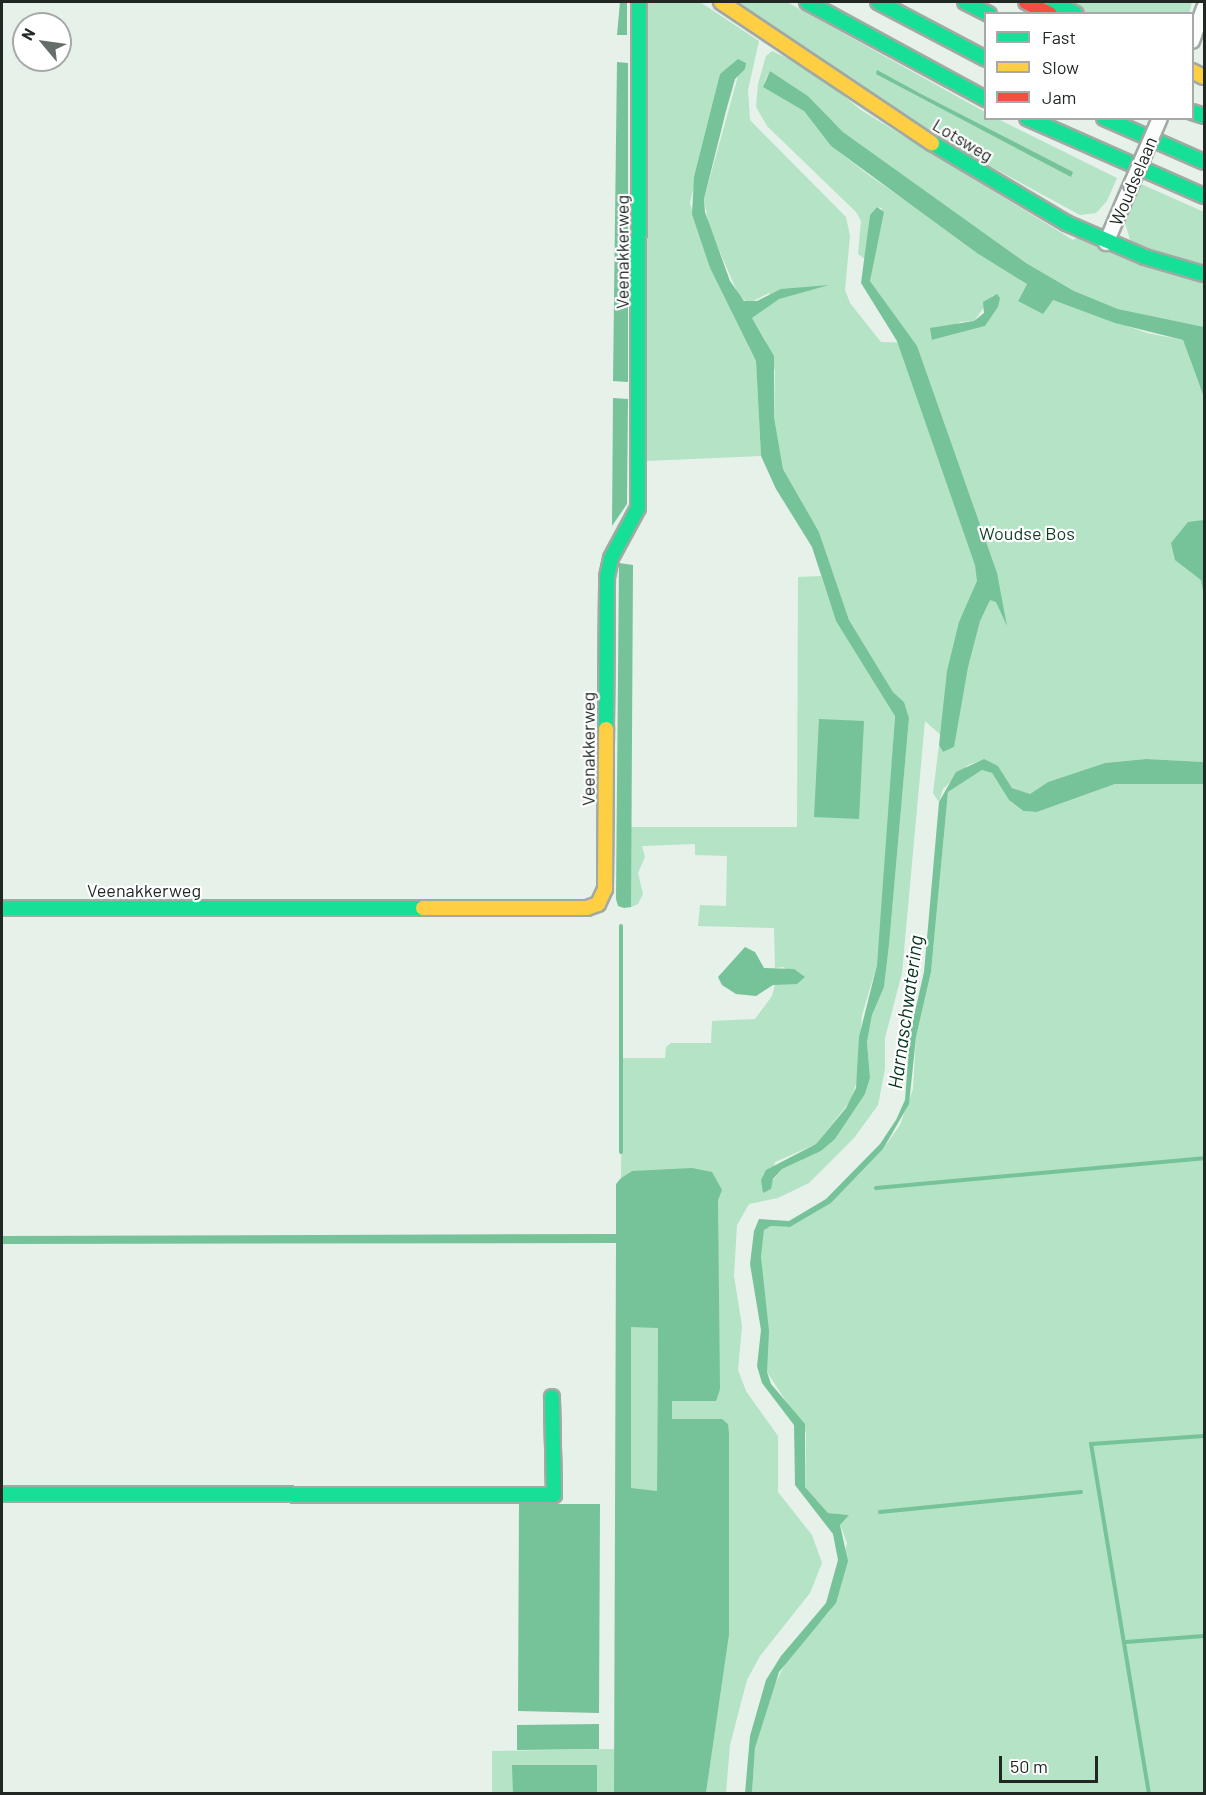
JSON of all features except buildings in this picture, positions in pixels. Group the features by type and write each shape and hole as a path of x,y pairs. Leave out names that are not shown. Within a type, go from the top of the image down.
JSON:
{"main road":[{"name":"Veenakkerweg","path":"2,908 586,908 598,904 605,889 607,577 611,558 638,508 639,2"},
{"name":"Lotsweg","path":"721,2 813,60 888,116 1066,223 1106,243 1204,274"},
{"path":"807,2 984,98"},
{"path":"878,2 984,58"},
{"path":"965,2 985,12"},
{"path":"1026,2 1046,12"},
{"path":"1054,2 1072,12"},
{"path":"1032,120 1204,196"},
{"path":"1109,120 1204,162"},
{"path":"2,1494 554,1494 552,1397"}],"street":[{"path":"1194,38 1204,8"},
{"name":"Woudselaan","path":"1106,243 1159,120"}],"green space":[{"name":"Woudse Bos","path":"646,2 700,2 759,41 748,90 750,120 846,217 850,236 845,290 850,303 881,342 914,343 870,281 882,208 877,207 870,215 865,259 858,254 861,221 856,212 767,126 756,107 758,84 766,56 772,51 812,70 861,110 1073,240 1078,237 1137,264 1204,282 1204,327 1118,309 1074,291 1026,263 843,132 808,96 770,71 765,80 764,87 804,111 831,146 870,176 1027,284 1018,300 1053,300 1147,333 1183,340 1196,375 1204,376 1204,762 1146,759 1105,763 1048,782 1030,794 1012,788 998,766 982,760 968,765 943,789 939,802 933,793 939,745 943,752 954,747 925,721 902,973 885,1038 885,1069 878,1105 854,1138 809,1183 778,1198 749,1204 737,1225 734,1276 742,1326 738,1370 746,1391 778,1436 778,1492 812,1535 822,1563 810,1593 760,1656 747,1680 730,1745 726,1793 706,1793 729,1635 728,1424 721,1419 672,1419 672,1401 715,1401 718,1200 632,1171 621,1178 622,1058 665,1058 666,1047 671,1043 711,1043 712,1021 755,1019 772,996 775,984 797,984 784,967 775,968 774,928 698,926 700,905 726,906 727,856 695,855 695,844 642,846 645,857 638,873 643,894 638,904 631,907 631,827 797,827 798,577 821,576 836,621 895,712 884,895 877,965 862,1015 858,1077 851,1100 816,1144 775,1162 770,1184 782,1169 821,1151 835,1139 865,1094 870,1078 867,1042 872,1015 884,987 909,718 904,702 893,692 849,620 819,532 783,469 774,417 775,371 766,341 752,318 774,301 769,293 749,303 739,296 709,227 704,199 738,76 720,74 690,203 710,268 756,361 761,456 646,461","holes":["993,295 998,307 985,326 933,340 960,322 974,321"]},
{"path":"734,2 787,2 984,111 984,120 1000,120 1117,178 1107,201 1096,213 1080,215 887,110"},
{"path":"1059,2 1192,2 1190,12 1080,12"},
{"path":"1141,184 1204,212 1204,265 1131,243 1125,223"},
{"path":"982,770 992,773 1009,800 1022,811 1037,812 1115,784 1204,784 1204,1793 752,1794 755,1748 773,1688 787,1660 831,1610 847,1543 840,1524 849,1515 828,1513 805,1487 806,1432 767,1372 761,1257 764,1230 771,1226 790,1227 831,1203 883,1149 900,1125 913,1089 916,1037 931,972 948,792"},
{"path":"630,1327 658,1327 657,1491 631,1489"},
{"path":"614,1749 614,1793 597,1793 597,1765 513,1766 513,1793 492,1793 492,1751"}],"shaded area":[{"path":"620,2 627,2 627,35 617,35"},
{"path":"738,59 746,63 745,69 735,79 726,111 704,199 705,212 730,281 744,301 757,301 781,289 829,285 779,299 752,318 774,356 774,417 783,469 819,532 849,620 893,692 904,702 909,718 884,987 872,1015 867,1042 870,1078 865,1094 835,1139 821,1151 782,1169 773,1179 771,1189 763,1193 761,1180 766,1170 816,1144 846,1108 856,1088 859,1037 877,965 895,716 836,621 812,547 776,489 761,456 756,361 710,268 692,214 694,177 720,74"},
{"path":"617,62 628,63 628,382 613,381"},
{"path":"877,70 1073,172 1071,177 876,74"},
{"path":"770,71 808,96 843,132 1026,263 1074,291 1118,309 1204,327 1204,397 1183,340 1115,323 1053,300 1043,314 1018,301 1027,284 977,253 831,146 804,111 763,87"},
{"path":"877,207 884,212 870,281 917,346 997,573 1007,626 996,602 990,600 980,621 968,667 954,747 943,752 939,745 947,671 959,622 977,581 975,565 897,341 861,283 870,215"},
{"path":"997,294 1000,298 998,307 985,326 932,340 930,328 974,321 984,313 983,302"},
{"path":"613,398 628,399 627,504 612,526"},
{"path":"1204,520 1204,596 1201,580 1175,560 1171,543 1188,522"},
{"path":"619,563 633,565 631,907 624,908 618,906 616,899"},
{"path":"819,719 864,721 859,819 814,817"},
{"path":"984,759 998,766 1012,788 1030,794 1048,782 1105,763 1146,759 1204,762 1204,784 1115,784 1037,812 1023,811 1009,800 992,773 982,770 948,792 931,972 916,1037 909,1104 883,1149 831,1203 790,1227 771,1226 764,1230 761,1257 769,1331 767,1372 771,1384 805,1424 805,1487 828,1513 849,1515 840,1525 848,1561 836,1603 779,1672 755,1748 752,1793 745,1793 750,1736 766,1680 781,1656 826,1603 838,1560 833,1534 795,1485 794,1425 762,1383 757,1366 761,1330 750,1264 754,1231 759,1219 789,1221 826,1199 880,1144 896,1120 905,1100 910,1033 924,972 939,802 956,772"},
{"path":"745,947 755,952 764,968 794,969 805,977 797,984 773,985 756,996 736,994 722,985 718,977"},
{"path":"692,1168 712,1172 722,1190 718,1200 720,1389 716,1401 672,1401 672,1419 722,1419 728,1424 729,1434 729,1635 706,1793 614,1793 616,1243 2,1244 2,1236 616,1234 616,1184 632,1171","holes":["631,1327 658,1328 657,1491 631,1488"]},
{"path":"519,1504 600,1504 599,1713 518,1711"},
{"path":"599,1724 599,1749 517,1750 517,1725"},
{"path":"512,1765 597,1765 597,1793 513,1793"}],"waterway":[{"path":"621,926 621,1152"},
{"path":"876,1188 1204,1158"},
{"path":"1149,1794 1091,1444 1204,1436"},
{"path":"880,1512 1081,1492"},
{"path":"1126,1642 1204,1636"}],"traffic: fast":[{"path":"606,729 607,577 611,558 638,508 639,2"},
{"path":"807,2 984,98"},
{"path":"878,2 984,58"},
{"path":"965,2 985,12"},
{"path":"1054,2 1072,12"},
{"path":"1194,113 1204,116"},
{"path":"1032,120 1204,196"},
{"path":"1109,120 1204,162"},
{"path":"932,143 1066,223 1145,257 1204,274"},
{"path":"2,908 423,908"},
{"path":"2,1494 554,1495 552,1397"}],"traffic: slow":[{"path":"721,2 932,143"},
{"path":"1194,72 1204,77"},
{"path":"423,908 587,908 598,904 605,889 606,729"}],"traffic: jam":[{"path":"1026,2 1046,12"}],"water label":[{"name":"Harnaschwatering","path":"905,1012"}]}
